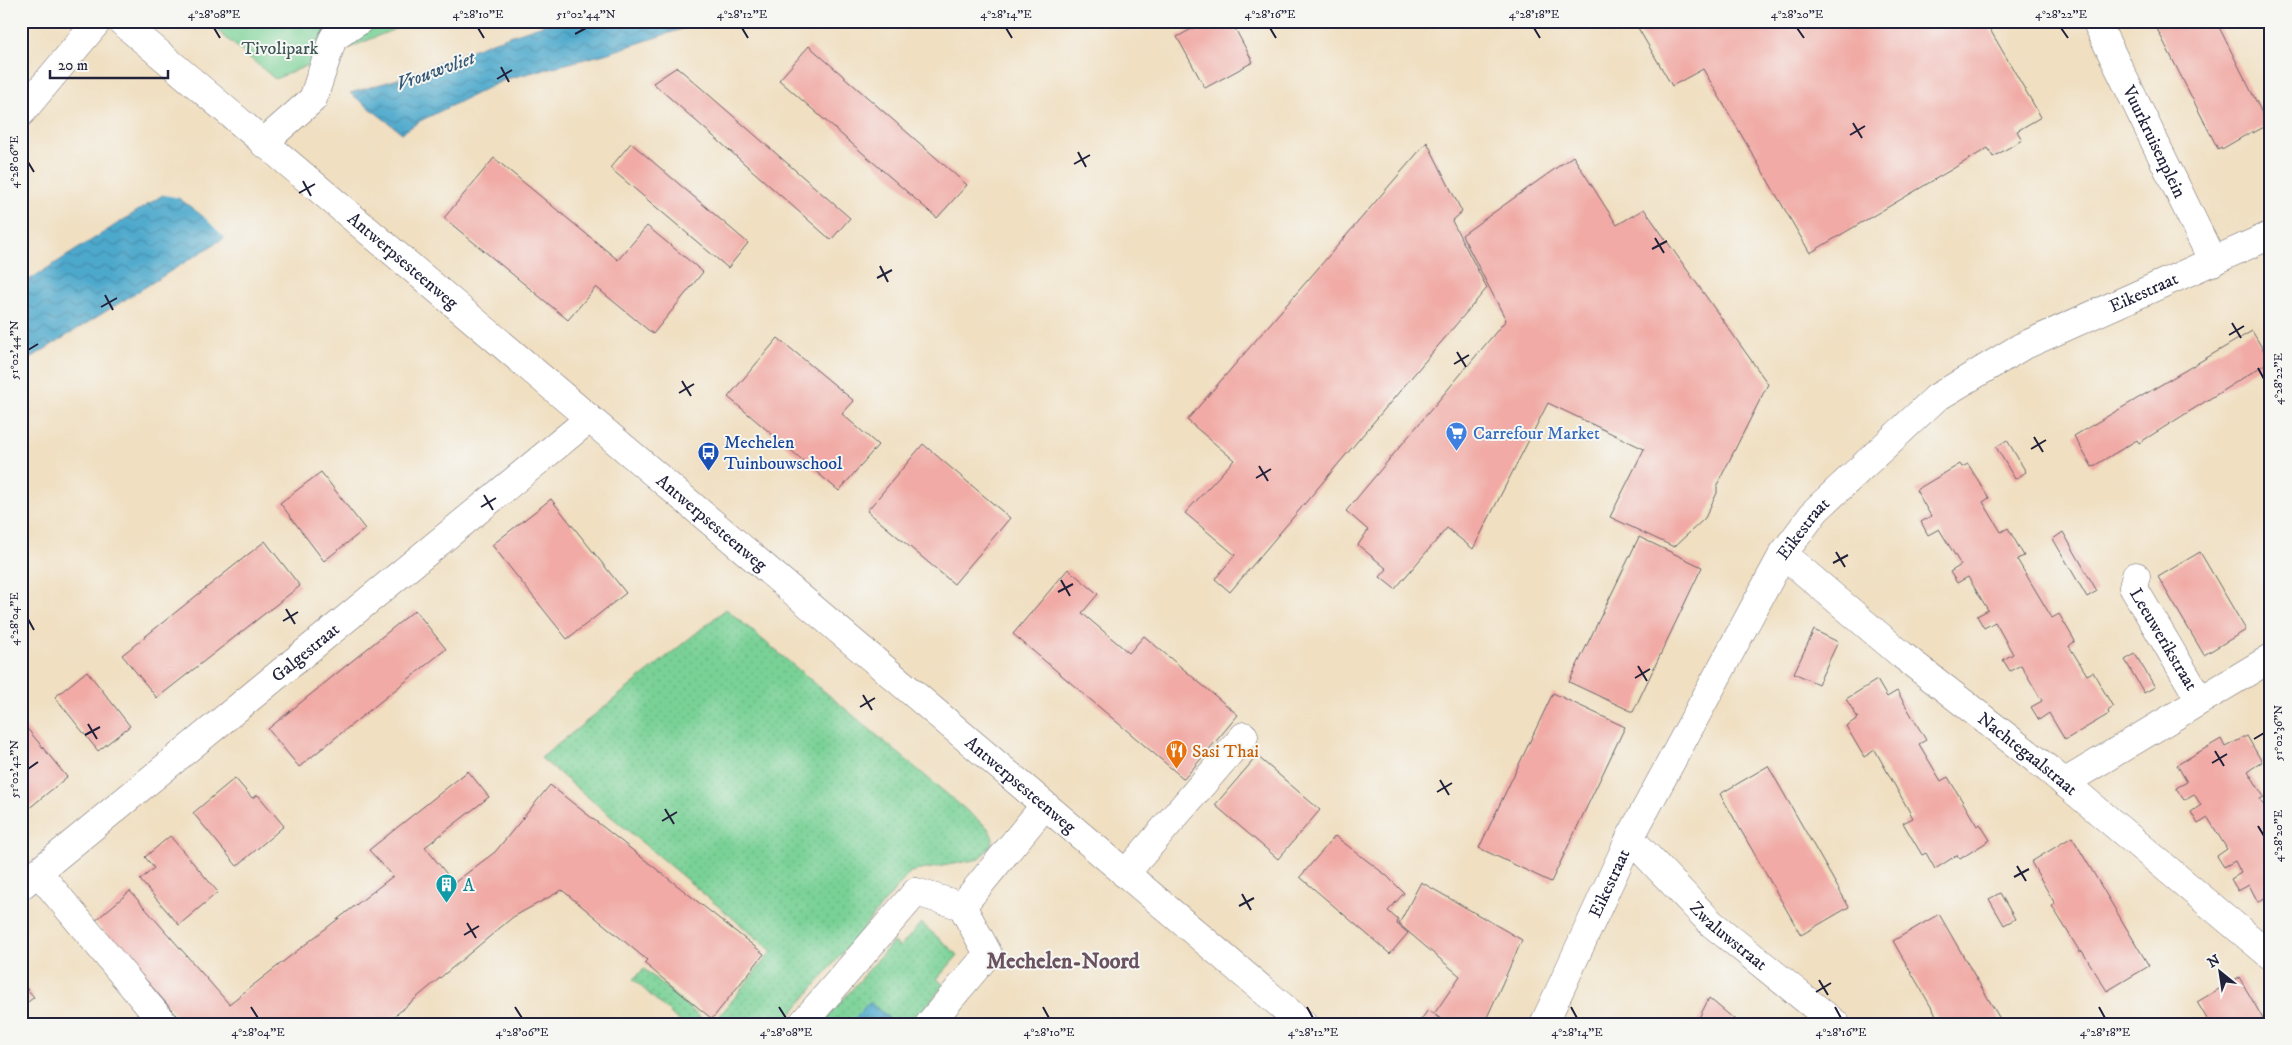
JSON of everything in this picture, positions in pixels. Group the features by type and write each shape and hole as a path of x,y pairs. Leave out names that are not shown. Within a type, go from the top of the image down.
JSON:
{"street":[{"path":"21,113 98,21"},
{"name":"Antwerpsesteenweg","path":"121,21 1303,1024"},
{"path":"263,142 313,99 332,38 359,21"},
{"name":"Vuurkruisenplein","path":"2096,21 2213,262"},
{"name":"Eikestraat","path":"1544,1024 1630,838 1783,554 1816,510 1936,398 2021,347 2271,235"},
{"name":"Galgestraat","path":"30,879 589,419"},
{"name":"Nachtegaalstraat","path":"1783,554 1902,655 2064,783 2271,956"},
{"name":"Leeuwerikstraat","path":"2136,576 2134,587 2200,700"},
{"name":"Leeuwerikstraat","path":"2064,783 2271,658"},
{"path":"1126,874 1244,736"},
{"path":"962,906 1044,805"},
{"name":"Zwaluwstraat","path":"1630,838 1711,923 1836,1024"},
{"path":"30,879 164,1024"},
{"path":"802,1024 916,892 962,906 988,954 929,1024"}],"green space":[{"name":"Tivolipark","path":"206,21 414,21 275,79"},
{"path":"726,609 988,828 993,838 991,845 980,859 910,872 783,1024 713,1024 772,951 541,758"},
{"path":"921,923 958,955 937,979 944,985 911,1024 822,1024 893,942 900,947"},
{"path":"644,969 708,1024 682,1024 633,979"}],"water":[{"name":"Vrouwvliet","path":"555,21 706,21 605,54 506,79 420,121 402,133 350,93 398,79 492,42"},
{"path":"169,191 229,235 21,364 21,285"},
{"path":"869,1002 889,1018 884,1024 850,1024"}],"pier":[{"path":"168,189 231,233 231,237 227,240 202,215 180,198 160,194"}],"building":[{"path":"1206,21 1231,21 1253,62 1205,88 1177,37"},
{"path":"1634,21 1985,21 2041,117 2017,131 2022,140 1993,157 1988,148 1810,253 1703,69 1672,86"},
{"path":"2153,21 2216,21 2268,125 2253,133 2253,131 2222,149 2221,147 2218,149"},
{"path":"809,46 967,185 937,218 779,80"},
{"path":"677,67 850,218 831,240 653,83"},
{"path":"1427,142 1462,212 1452,221 1487,288 1230,592 1215,579 1235,555 1185,513 1234,460 1187,420"},
{"path":"631,143 748,243 728,268 610,168"},
{"path":"1573,156 1617,225 1644,209 1768,384 1717,485 1717,493 1705,518 1674,547 1610,517 1644,449 1548,403 1473,549 1447,528 1395,589 1380,577 1387,569 1358,545 1368,530 1346,511 1506,320 1462,235"},
{"path":"494,158 618,260 647,226 703,272 653,334 596,287 568,320 444,218"},
{"path":"2252,331 2270,361 2139,443 2137,440 2092,467 2074,436"},
{"path":"778,338 854,401 842,414 878,445 839,491 728,397"},
{"path":"2007,440 2026,472 2015,479 1996,447"},
{"path":"923,444 1010,518 954,584 867,511"},
{"path":"1960,464 1962,467 1968,464 1989,498 1983,502 2001,532 2008,528 2024,556 2017,559 2052,618 2059,614 2075,641 2069,646 2087,675 2093,672 2113,707 2108,711 2109,714 2065,740 2049,713 2039,720 2031,707 2042,701 2021,665 2010,671 2003,660 2013,654 1995,622 1984,628 1977,616 1988,610 1968,577 1957,583 1950,572 1961,565 1939,529 1928,535 1921,522 1931,516 1916,490"},
{"path":"321,472 365,529 324,561 280,503"},
{"path":"551,499 626,593 567,639 492,545"},
{"path":"2063,532 2097,591 2087,597 2053,539"},
{"path":"1639,537 1702,567 1633,712 1569,682"},
{"path":"265,541 300,586 157,698 122,655"},
{"path":"2200,552 2246,630 2204,655 2158,577"},
{"path":"1068,569 1098,594 1082,613 1129,653 1144,636 1238,715 1184,779 1013,634"},
{"path":"415,610 446,649 299,767 268,729"},
{"path":"1814,630 1838,642 1818,684 1794,673"},
{"path":"2135,654 2155,687 2144,693 2125,660"},
{"path":"87,671 130,726 98,751 55,697"},
{"path":"1877,680 1887,697 1897,691 1926,740 1919,744 1941,781 1948,777 1977,826 1980,824 1990,840 1960,859 1957,855 1935,869 1926,853 1922,855 1903,823 1913,818 1875,750 1864,757 1846,726 1858,718 1846,699"},
{"path":"1553,693 1625,727 1551,882 1479,848"},
{"path":"21,721 67,777 21,815"},
{"path":"2247,736 2262,762 2248,771 2264,797 2260,799 2268,813 2271,811 2271,894 2258,902 2249,885 2238,891 2231,879 2241,873 2235,861 2224,867 2217,856 2227,849 2208,818 2198,824 2191,812 2201,805 2194,794 2184,800 2176,788 2187,782 2177,765 2221,739 2225,747"},
{"path":"1257,756 1320,810 1278,859 1215,805"},
{"path":"1768,766 1849,907 1801,935 1720,794"},
{"name":"A","path":"468,771 489,797 425,847 454,883 495,852 550,785 764,954 712,1019 644,963 647,960 562,890 513,917 385,1024 184,1024 95,921 130,891 229,1004 393,876 369,850"},
{"path":"235,778 252,798 258,795 284,826 237,866 193,813"},
{"path":"170,836 218,892 179,925 140,880 154,868 145,857"},
{"path":"1335,836 1387,876 1404,893 1388,911 1398,920 1397,924 1408,933 1390,954 1300,877"},
{"path":"2072,837 2149,966 2107,991 2052,906 2055,904 2031,862"},
{"path":"1421,882 1522,940 1484,1024 1449,1024 1435,1015 1446,1024 1418,1024 1428,1010 1434,1014 1460,976 1399,924"},
{"path":"2000,893 2015,919 2004,925 1989,899"},
{"path":"1939,914 2003,1024 1941,1024 1893,941"},
{"path":"2239,977 2266,1024 2210,1024 2197,1002"},
{"path":"21,982 34,997 21,1008"},
{"path":"1709,998 1740,1024 1696,1024"}],"place":[{"name":"Carrefour Market","path":"1457,452"},
{"name":"Mechelen Tuinbouwschool","path":"708,471"},
{"name":"Sasi Thai","path":"1176,770"},
{"name":"A","path":"447,904"}],"district":[{"name":"Mechelen-Noord","path":"1063,960"}]}
